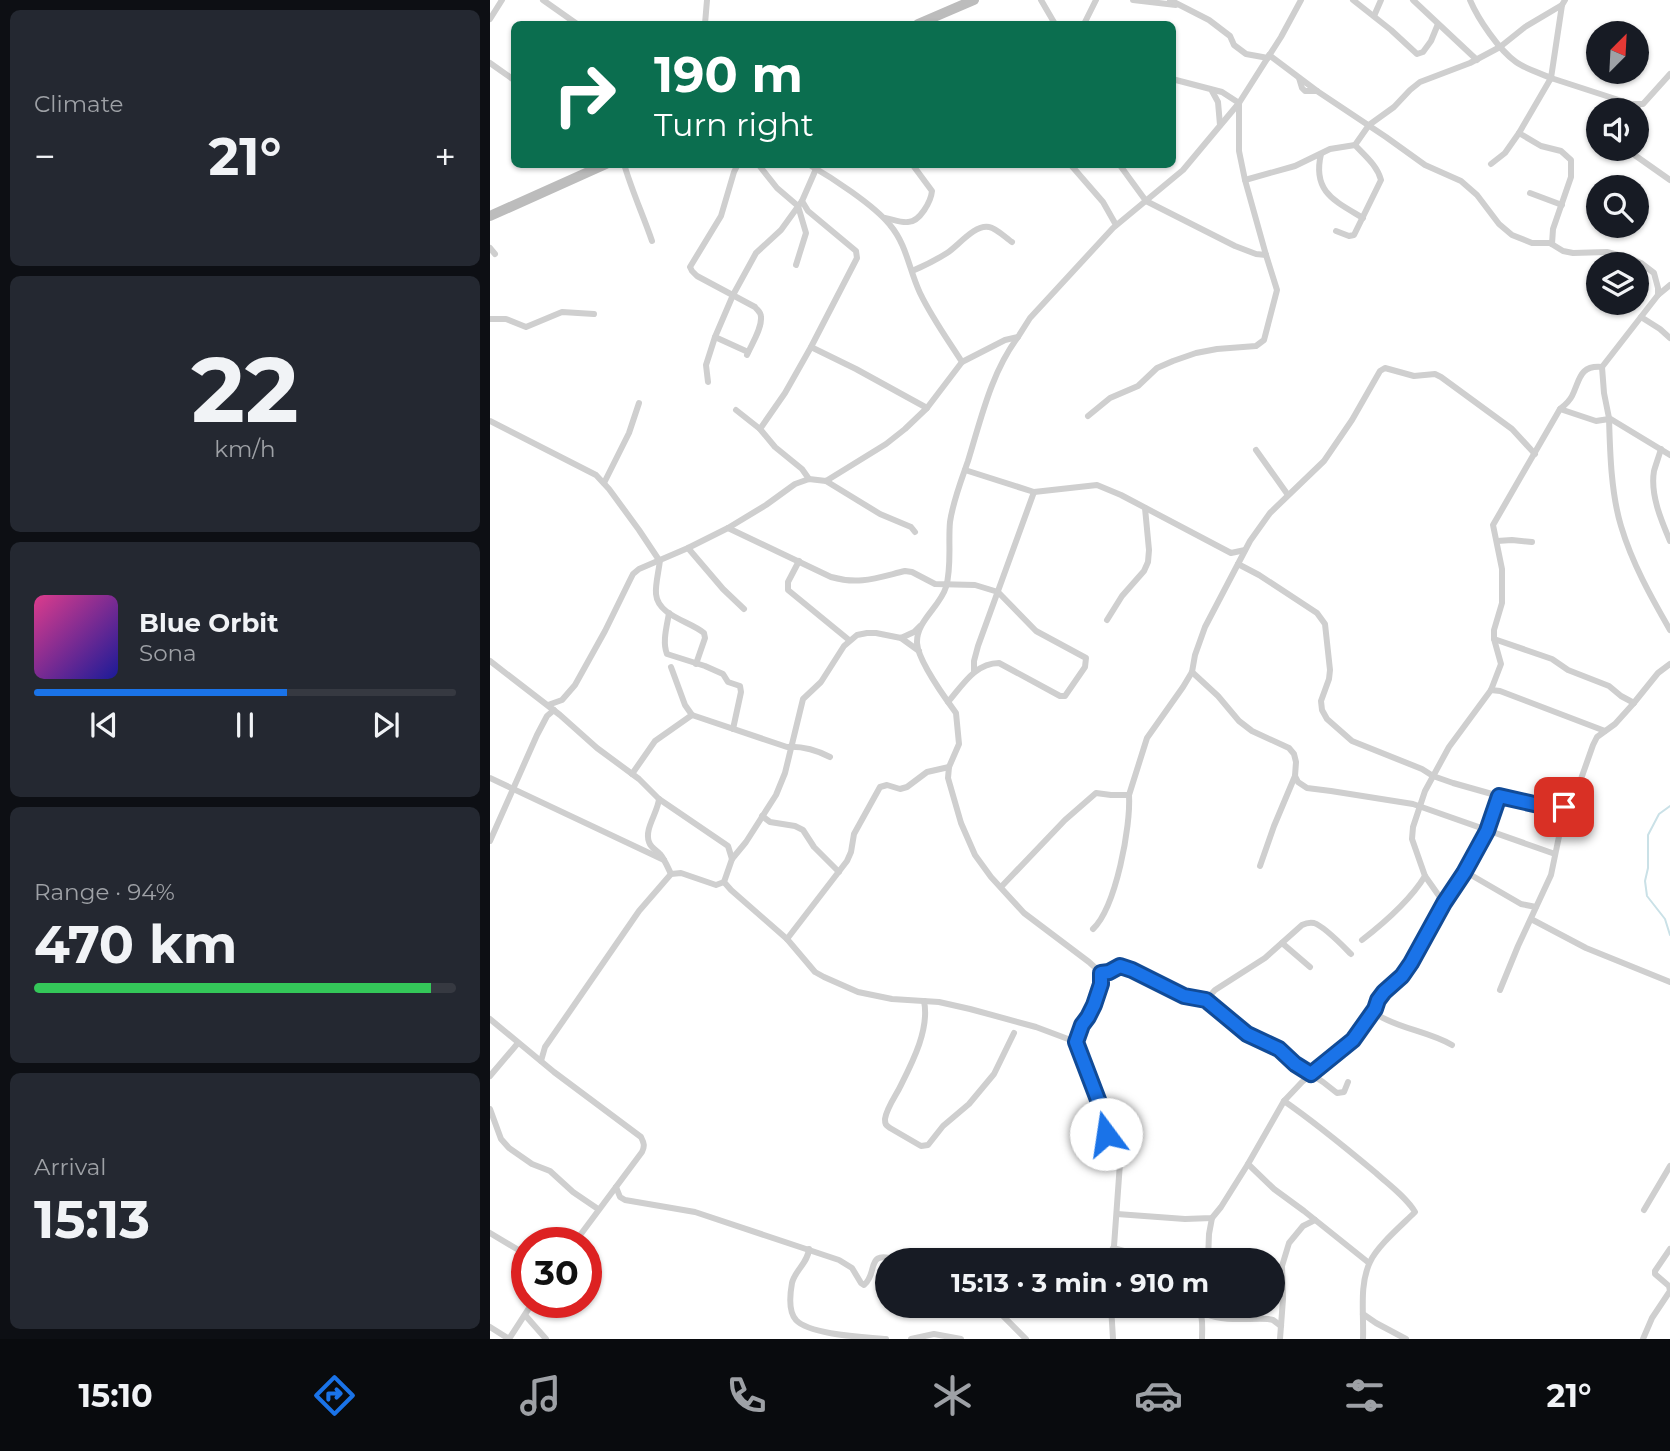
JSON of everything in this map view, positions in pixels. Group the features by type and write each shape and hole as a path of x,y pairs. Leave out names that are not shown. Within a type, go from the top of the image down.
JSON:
{"main road":[{"path":"925,21 974,0"},
{"path":"490,216 597,168"}],"street":[{"path":"490,19 502,0"},
{"path":"543,0 574,21"},
{"path":"705,21 706,0"},
{"path":"1041,0 1053,21"},
{"path":"1086,21 1096,0"},
{"path":"1133,0 1178,5"},
{"path":"1170,0 1209,20 1230,36 1234,45 1246,54 1268,57 1425,165 1464,184 1477,195 1499,224 1512,234 1532,243 1552,244 1563,251 1614,253 1641,263 1654,274 1658,295"},
{"path":"901,638 921,625 939,601 947,583 950,520 956,494 993,384 1008,350 1030,318 1116,225 1183,170 1239,103 1301,0"},
{"path":"1353,0 1417,54 1423,52 1431,41 1438,24"},
{"path":"1374,16 1381,0"},
{"path":"1413,0 1477,60"},
{"path":"1470,0 1474,11 1500,47 1518,64 1551,78 1632,104 1643,104 1670,74"},
{"path":"1245,180 1294,166 1330,149 1355,145 1369,125 1394,107 1420,82 1477,60 1564,3"},
{"path":"1491,164 1505,153 1519,133 1551,78 1564,3"},
{"path":"490,63 511,78"},
{"path":"1176,80 1222,92 1239,103"},
{"path":"1211,89 1219,102 1220,125"},
{"path":"1088,416 1110,398 1138,386 1157,368 1172,361 1217,349 1256,346 1264,341 1278,290 1245,180 1239,151 1239,103"},
{"path":"1519,133 1541,146 1561,151 1571,160 1571,177 1553,229 1552,244"},
{"path":"1336,231 1354,236 1378,188 1380,176 1355,145"},
{"path":"1321,154 1318,168 1323,189 1340,204 1363,218"},
{"path":"1643,161 1670,180"},
{"path":"625,168 652,241"},
{"path":"715,337 747,354 761,317 755,307 697,275 690,267 721,216 736,168"},
{"path":"760,429 785,393 857,258 856,251 777,188 761,168"},
{"path":"884,218 909,223 916,220 928,204 932,191 915,168"},
{"path":"1073,168 1103,202 1116,225"},
{"path":"1122,168 1146,201 1235,246 1266,255"},
{"path":"708,382 706,365 733,295 756,253 781,230 800,204 816,169 884,218 902,243 929,311 962,362"},
{"path":"1530,193 1562,205"},
{"path":"796,265 806,233 800,204"},
{"path":"912,271 949,252 973,231 981,228 990,227 1012,242"},
{"path":"1670,285 1658,295 1602,367 1621,526 1648,592 1670,630"},
{"path":"490,319 506,319 526,327 562,312 594,314"},
{"path":"1641,317 1670,338"},
{"path":"826,481 896,438 927,408 962,362 1005,340 1018,337"},
{"path":"811,347 927,408"},
{"path":"1444,903 1425,876 1412,839 1413,827 1433,776 1449,747 1491,690 1501,664 1494,630 1502,603 1502,569 1493,525 1560,409 1571,398 1584,371 1595,366 1602,367"},
{"path":"1093,929 1098,925 1118,876 1130,809 1129,795 1147,738 1192,671 1205,627 1245,550 1270,513 1324,461 1352,420 1380,371 1385,368 1414,376 1435,374 1441,377 1513,429 1535,454"},
{"path":"604,483 629,433 639,403"},
{"path":"1560,409 1596,421 1609,418 1670,455"},
{"path":"736,410 760,429 809,479"},
{"path":"490,421 585,468 604,483 659,560 656,595 660,606 704,632 705,638 696,664"},
{"path":"1661,449 1654,471 1654,486 1660,516 1670,541"},
{"path":"1256,450 1288,495"},
{"path":"965,470 1034,492 1097,485 1231,553 1238,564 1317,613 1325,624 1330,670 1321,701 1322,709 1327,719 1352,741 1433,776 1499,796 1552,808 1570,805"},
{"path":"490,841 547,716 557,712 562,700 584,672 633,574 645,565 729,528 795,484 809,479 826,481 880,514 911,527 915,532"},
{"path":"974,672 976,654 1034,492"},
{"path":"1107,620 1148,562 1145,508"},
{"path":"729,528 831,577 845,581 860,582 905,571 935,584 975,585 998,592 1037,631 1086,658 1085,667 1065,696 1060,696 999,663 993,663 974,672 948,702"},
{"path":"1497,541 1532,542"},
{"path":"688,548 723,590 744,609"},
{"path":"1231,553 1245,550"},
{"path":"799,561 788,582 788,590 849,640"},
{"path":"669,613 665,652 723,674 728,682 740,686 733,729"},
{"path":"921,625 917,642 919,651 933,680 957,718 959,744 949,767 948,778 975,855 1024,913 1101,973 1101,984 1094,1005 1076,1042 1100,1105 1106,1134 1117,1151 1120,1163 1114,1248"},
{"path":"724,882 732,859 776,794 785,773 803,699 821,682 849,640 857,635 876,633 901,638 919,651"},
{"path":"1494,639 1552,659 1568,670 1609,686 1634,703"},
{"path":"490,661 557,712 659,799 728,846 732,859"},
{"path":"1500,990 1551,875 1562,822 1597,737 1615,724 1658,673 1670,664"},
{"path":"671,667 685,705 692,715 787,747 817,750 830,757"},
{"path":"1192,671 1219,696 1239,721 1252,731 1289,748 1294,754 1295,776 1260,866"},
{"path":"1491,690 1500,691 1605,731"},
{"path":"548,705 562,700"},
{"path":"632,774 655,741 692,715"},
{"path":"787,939 847,861 853,834 880,787 887,785 900,789 927,772 949,767"},
{"path":"1295,776 1307,789"},
{"path":"490,778 664,860"},
{"path":"1288,789 1365,796 1420,807 1555,855"},
{"path":"1001,887 1065,820 1096,793 1129,795"},
{"path":"1208,1248 1212,1218 1248,1164 1284,1101 1311,1074 1353,1040 1384,992 1402,976 1411,963 1487,831 1499,796"},
{"path":"659,799 648,837 651,846 661,855 671,874"},
{"path":"762,816 771,822 803,830 814,847 839,872"},
{"path":"541,1061 545,1047 569,1011 639,911 671,874 681,873 716,885 724,882"},
{"path":"1464,873 1521,904 1536,907"},
{"path":"1362,940 1389,918 1425,876"},
{"path":"724,882 787,939 815,972 824,977 858,992 892,999 939,1002 970,1009 1036,1027 1076,1042"},
{"path":"1531,919 1586,948 1670,982"},
{"path":"1206,1000 1216,990 1265,958 1302,925 1314,923 1351,954"},
{"path":"1282,943 1310,967"},
{"path":"1101,973 1120,966 1184,996 1206,1000 1247,1034 1279,1049 1295,1064 1340,1094 1346,1090 1348,1082"},
{"path":"924,1002 924,1024 914,1057 885,1121 890,1128 921,1146 928,1145 943,1126 969,1104 994,1074 1014,1033"},
{"path":"1375,1009 1376,1013 1387,1021 1452,1045"},
{"path":"490,1018 644,1142 644,1147 585,1227"},
{"path":"490,1076 518,1043"},
{"path":"1284,1101 1398,1192 1415,1212 1392,1234 1369,1263 1364,1282 1363,1339"},
{"path":"490,1109 501,1139 509,1148 532,1164 550,1171 573,1192 598,1209"},
{"path":"1248,1164 1274,1189 1369,1263"},
{"path":"1644,1210 1670,1166"},
{"path":"616,1187 620,1197 625,1199 695,1212 839,1259 847,1264 864,1284 870,1279 875,1260"},
{"path":"1117,1214 1185,1219 1212,1218"},
{"path":"1280,1339 1282,1266 1289,1243 1303,1226 1315,1220"},
{"path":"490,1233 511,1245"},
{"path":"809,1249 807,1259 793,1279 791,1313 797,1321 824,1332 886,1339"},
{"path":"1643,1339 1652,1318 1670,1291 1670,1286 1655,1274 1655,1270 1670,1250"},
{"path":"1363,1314 1406,1339"},
{"path":"490,1327 509,1339 524,1318"},
{"path":"528,1318 546,1339"},
{"path":"1005,1318 1026,1339"},
{"path":"1112,1318 1113,1339"},
{"path":"1202,1318 1202,1339"},
{"path":"1222,1318 1268,1319 1281,1326"},
{"path":"911,1339 934,1334 961,1339"}],"waterway":[{"path":"1670,806 1659,814 1648,835 1648,868 1645,881 1647,896 1665,919 1670,935"}],"route":[{"path":"1106,1134 1100,1105 1076,1042 1077,1035 1094,1005 1101,984 1101,973 1120,966 1184,996 1206,1000 1247,1034 1271,1044 1311,1074 1353,1040 1384,992 1402,976 1411,963 1487,831 1499,796 1552,808 1564,807"}]}
